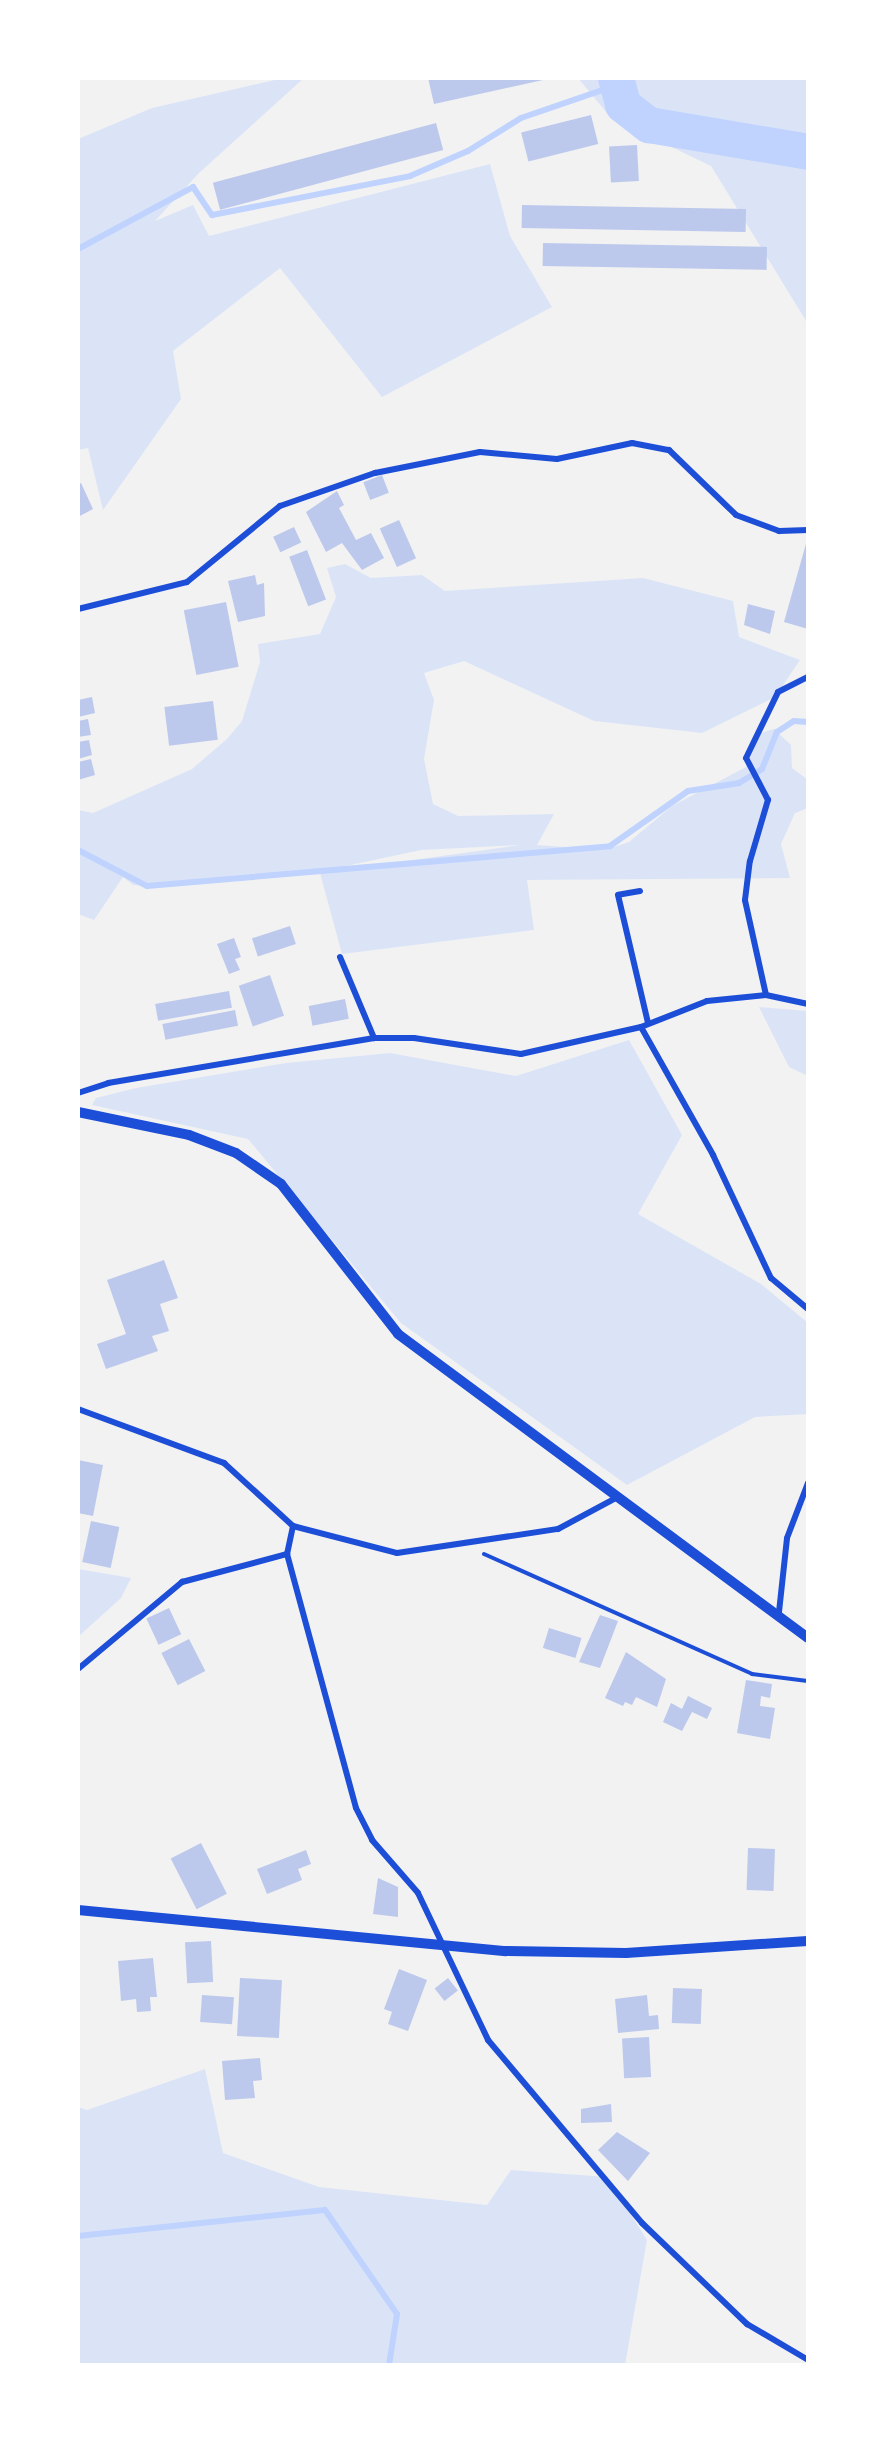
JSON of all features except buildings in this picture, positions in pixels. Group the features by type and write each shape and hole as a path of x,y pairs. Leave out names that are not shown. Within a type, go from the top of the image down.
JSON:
{"street":[{"path":"78,609 187,582 280,506 375,473 480,452 557,459 632,443 669,450 736,515 779,531 808,530"},
{"path":"766,994 745,900 768,800 746,758 777,692 808,677"},
{"path":"640,891 618,895 648,1023"},
{"path":"340,957 374,1038"},
{"path":"78,1093 108,1083 374,1038 414,1038 521,1054 641,1027 707,1001 766,994 808,1004"},
{"path":"641,1027 712,1155 771,1278 808,1309"},
{"path":"78,1112 189,1135 236,1153 281,1184 398,1334 622,1495 779,1612 808,1638"},
{"path":"78,1409 224,1463 293,1526 398,1553 454,1548 558,1529 622,1495"},
{"path":"779,1612 787,1538 808,1483"},
{"path":"293,1526 287,1554 356,1808 372,1840 418,1893 448,1947 488,2040 506,2068 666,2246 747,2324 808,2360"},
{"path":"78,1669 182,1582 287,1554"},
{"path":"78,1910 448,1947 626,1953 808,1941"}],"path":[{"path":"454,1548 497,1557 752,1674 808,1681"}],"shaded area":[{"path":"283,78 304,78 199,173 155,221 193,205 209,236 490,164 510,236 552,307 382,397 280,268 173,351 181,399 103,510 88,448 78,450 78,139 152,108"},
{"path":"578,78 808,78 808,324 711,166 611,118"},
{"path":"345,564 371,578 422,575 445,591 643,578 733,601 739,637 800,660 775,697 702,733 594,721 464,661 424,673 434,700 424,759 433,804 458,816 554,814 537,845 604,850 629,842 672,806 746,767 754,735 774,729 791,745 792,768 808,780 808,808 795,813 781,844 790,878 527,880 534,930 342,954 320,873 520,845 421,850 313,873 256,878 151,886 133,885 123,877 94,920 78,914 78,810 93,813 192,769 227,739 242,721 260,662 258,644 320,634 336,597 327,568"},
{"path":"759,1007 808,1011 808,1076 789,1067"},
{"path":"629,1040 682,1135 638,1214 761,1284 808,1323 808,1414 755,1417 627,1485 401,1323 248,1139 92,1105 96,1098 136,1088 286,1063 390,1053 516,1076"},
{"path":"78,1569 131,1578 121,1598 78,1637"},
{"path":"205,2069 223,2153 319,2187 487,2205 511,2170 607,2177 647,2240 625,2365 78,2365 78,2107 87,2110"}],"waterway":[{"path":"616,78 623,105 649,125 808,152"},
{"path":"78,249 193,187 212,215 410,176 468,151 521,118 617,85"},
{"path":"78,850 147,886 610,846 688,791 739,783 762,769 777,732 794,721 808,722"},
{"path":"78,2236 325,2210 397,2314 389,2365"}]}
